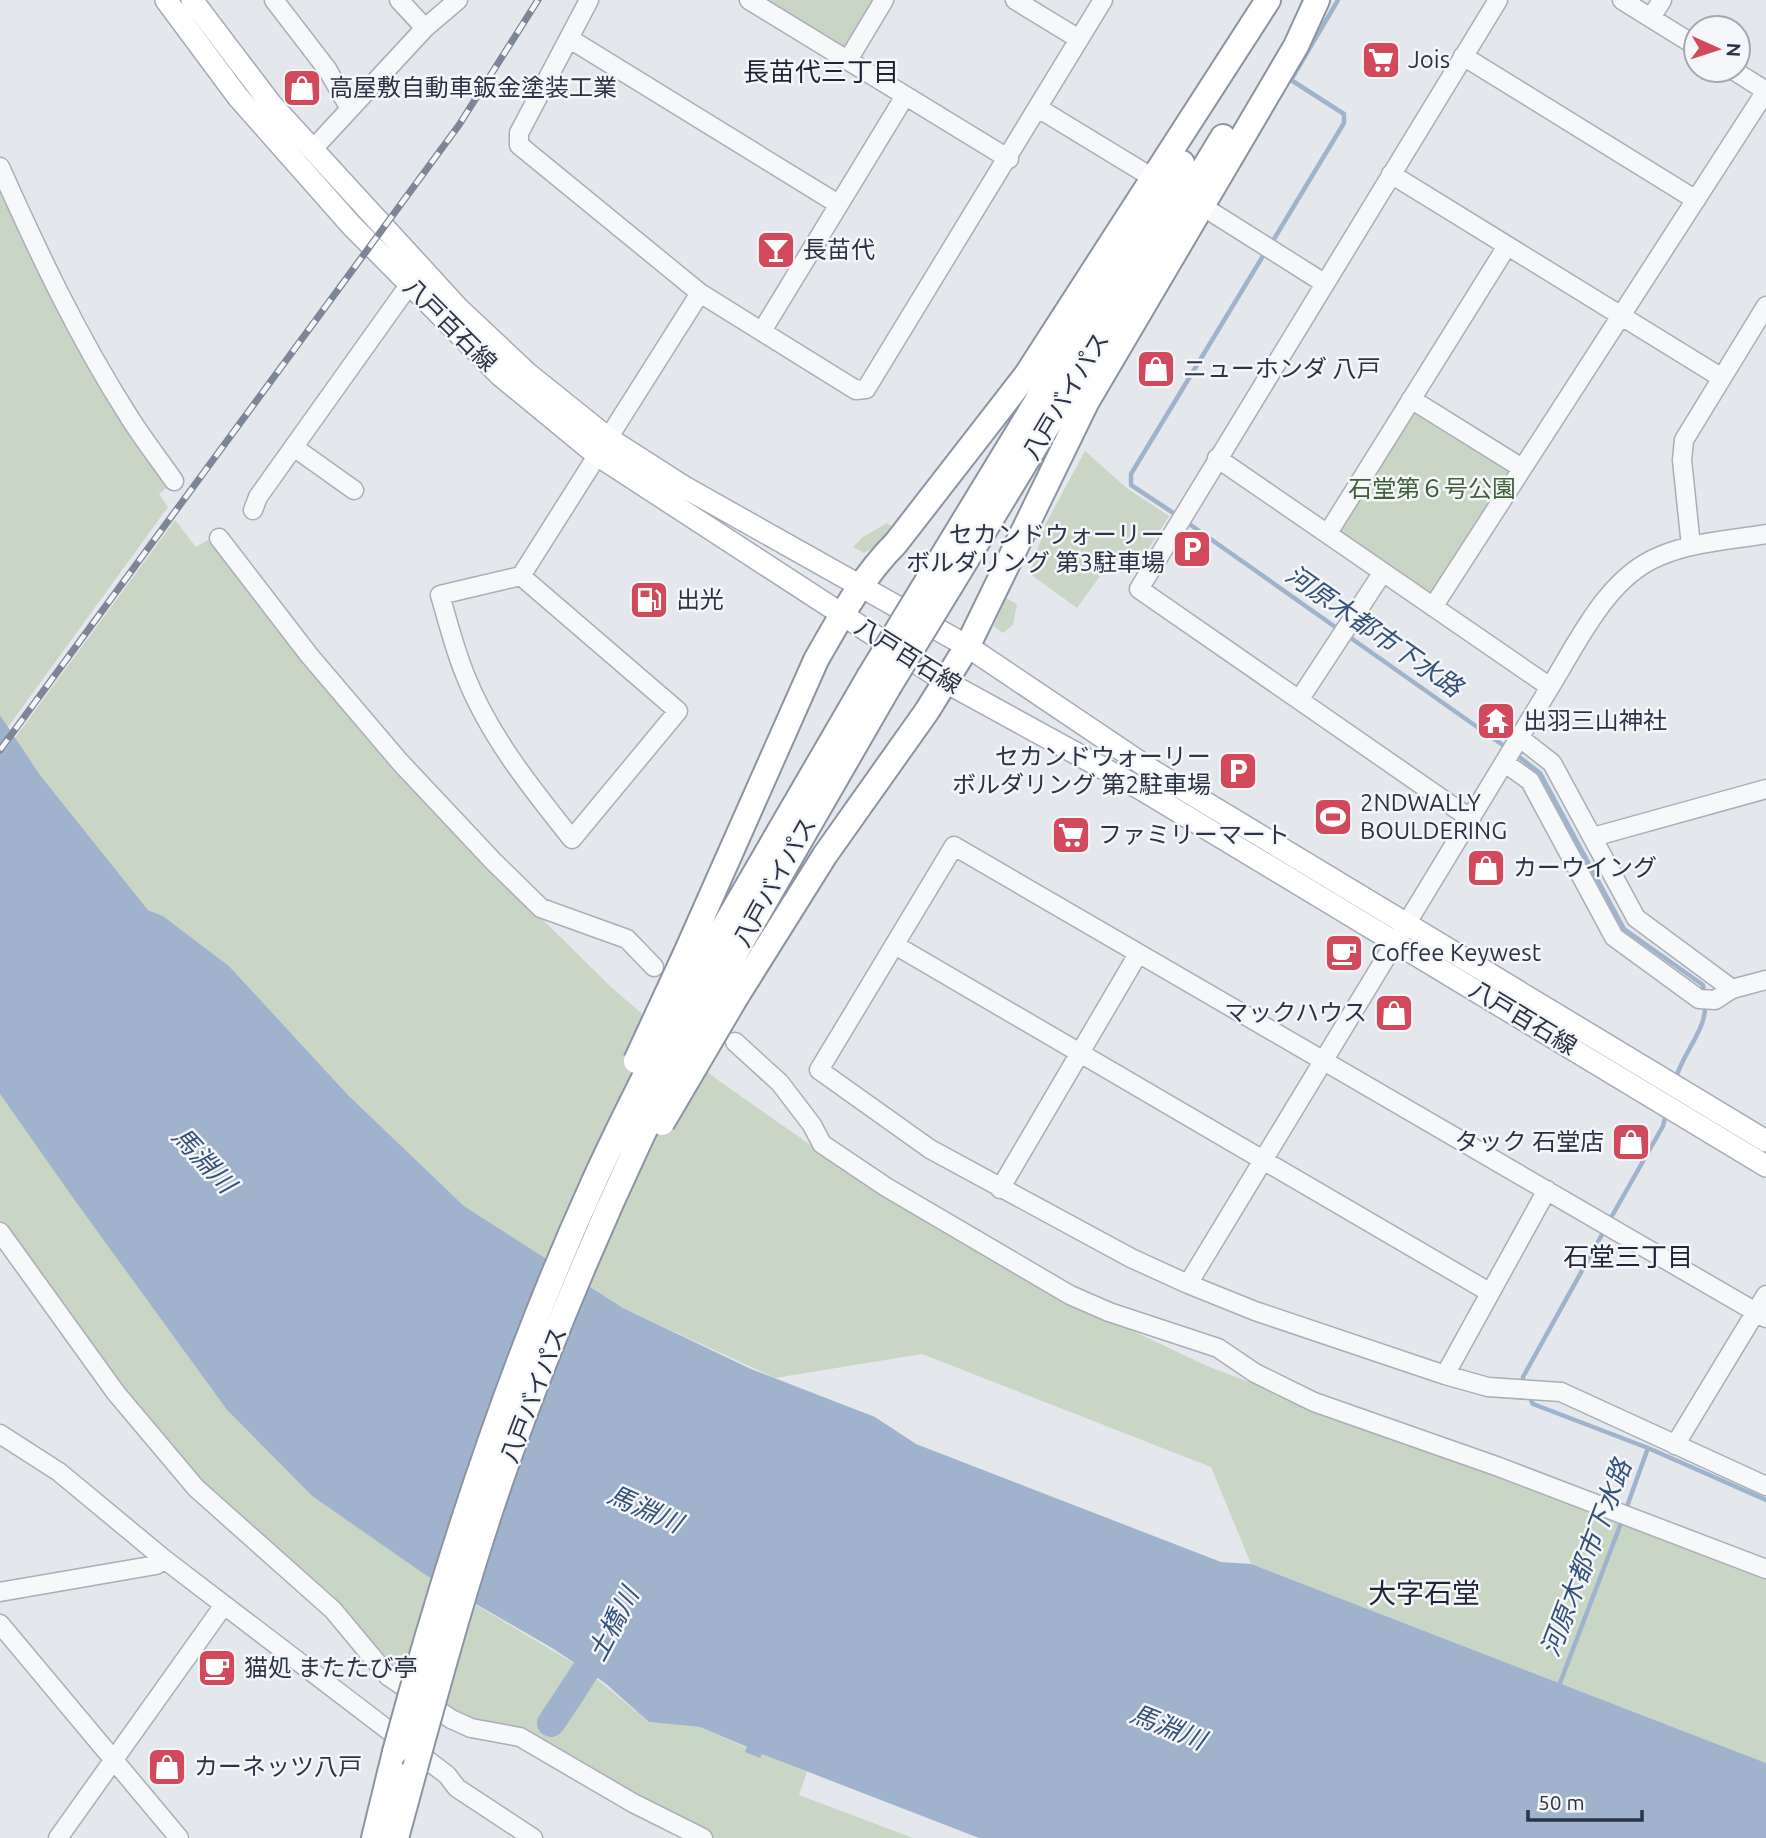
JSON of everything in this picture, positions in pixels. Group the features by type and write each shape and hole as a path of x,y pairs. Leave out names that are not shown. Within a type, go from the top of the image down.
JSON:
{"highway":[{"path":"710,975 816,660 841,615 859,587 1027,374 1268,0"},
{"name":"八戸バイパス","path":"941,580 1281,0"},
{"name":"八戸バイパス","path":"396,1838 456,1617 506,1465 599,1230 710,975 878,683 941,580 1309,0"},
{"path":"710,975 825,855 946,682 967,646 1086,403 1296,46 1317,0"},
{"name":"八戸バイパス","path":"374,1838 432,1615 496,1422 592,1186 626,1082 710,975"}],"main road":[{"name":"八戸百石線","path":"166,0 238,97 352,226 500,376 841,615 946,682 1401,932 1766,1141"},
{"name":"八戸百石線","path":"192,0 271,104 459,309 603,447 685,488 967,646 1153,771 1766,1166"}],"street":[{"path":"274,0 327,69 349,107"},
{"path":"399,0 425,28"},
{"path":"313,149 349,107 425,28 458,0"},
{"path":"589,0 519,133 519,145 699,293 856,390 866,389 1009,159 1103,0"},
{"path":"749,0 1009,159"},
{"path":"848,60 884,0"},
{"path":"1015,0 1079,40"},
{"path":"1471,820 1139,589 1498,0"},
{"path":"1622,0 1682,37"},
{"path":"1651,18 1662,0"},
{"path":"569,39 838,204"},
{"path":"1464,56 1696,200"},
{"path":"1433,607 1766,91"},
{"path":"762,331 905,96"},
{"path":"1038,108 1153,178"},
{"path":"0,167 35,246 74,320 128,415 174,481"},
{"path":"1391,174 1722,378"},
{"path":"1202,206 1324,284"},
{"path":"1328,533 1507,246"},
{"path":"253,510 258,497 409,285"},
{"path":"521,576 678,711 572,839 527,782 495,734 466,677 440,595 521,576 699,293"},
{"path":"1691,546 1682,460 1685,440 1766,306"},
{"path":"1411,399 1522,468"},
{"path":"295,448 354,489"},
{"path":"1217,458 1550,687"},
{"path":"1188,1284 1550,687 1609,596 1657,557 1691,546 1766,534"},
{"path":"219,538 309,655 400,762 493,861 541,908 627,939 654,967"},
{"path":"1299,700 1383,572"},
{"path":"1520,738 1552,763 1636,918 1732,989"},
{"path":"1505,763 1530,781 1614,937 1699,999 1715,1000 1732,989 1766,980"},
{"path":"1593,837 1766,789"},
{"path":"1761,1315 954,846 819,1070 930,1149 1130,1258 1188,1284 1255,1311 1446,1375 1488,1387 1561,1392 1766,1486"},
{"path":"895,945 1489,1292"},
{"path":"1000,1189 1138,954"},
{"path":"735,1042 780,1083 812,1125 822,1144 886,1187 1070,1295 1218,1348 1255,1373 1314,1402 1499,1466 1766,1569"},
{"path":"1446,1375 1547,1190"},
{"path":"0,1232 116,1393 196,1488 333,1609 388,1676 451,1719 471,1728 520,1737 633,1803 703,1838"},
{"path":"1675,1445 1761,1315 1766,1295"},
{"path":"0,1434 59,1472 164,1559 447,1775 457,1787 533,1838"},
{"path":"0,1592 156,1565 164,1559"},
{"path":"58,1838 224,1605"},
{"path":"0,1624 179,1838"}],"green space":[{"path":"763,0 876,0 846,51"},
{"path":"0,183 169,486 159,494 168,507 8,727 0,715"},
{"name":"石堂第６号公園","path":"1415,409 1513,470 1432,596 1337,532"},
{"path":"1085,451 1128,489 1169,516 1136,569 1120,558 1108,565 1077,608 1030,574 1046,523"},
{"path":"175,520 196,547 208,540 302,660 443,820 610,986 715,1078 839,1165 988,1258 1057,1295 1207,1366 1766,1576 1766,1763 1251,1564 1211,1467 922,1354 775,1378 623,1308 464,1206 349,1096 229,966 163,916 148,910 40,775 15,738"},
{"path":"887,523 894,528 882,543 864,553 853,547 863,537"},
{"path":"1006,598 1017,604 1013,625 1003,633 994,626"},
{"path":"0,1094 227,1410 312,1496 424,1574 587,1671 649,1722 700,1727 747,1748 746,1752 762,1753 807,1772 799,1795 913,1838 715,1838 636,1799 519,1729 474,1719 454,1709 393,1668 200,1484 72,1326 0,1221"}],"water":[{"name":"馬淵川","path":"0,715 40,775 148,910 163,916 229,966 349,1096 464,1206 623,1308 751,1369 875,1417 916,1444 1221,1562 1251,1564 1766,1763 1766,1838 979,1838 762,1754 760,1758 745,1752 747,1747 700,1727 649,1722 605,1683 552,1648 424,1574 312,1496 227,1410 0,1094"}],"waterway":[{"name":"河原木都市下水路","path":"1271,244 1344,123 1344,114 1291,80 1338,0"},
{"name":"河原木都市下水路","path":"1178,516 1131,485 1131,474 1266,251"},
{"name":"河原木都市下水路","path":"1185,521 1341,631"},
{"name":"河原木都市下水路","path":"1348,636 1507,748"},
{"name":"河原木都市下水路","path":"1514,753 1540,773 1624,929 1703,985 1704,994"},
{"name":"河原木都市下水路","path":"1676,1078 1699,1032 1705,1003"},
{"name":"河原木都市下水路","path":"1608,1223 1663,1126 1666,1114"},
{"name":"河原木都市下水路","path":"1525,1386 1523,1377 1604,1231"},
{"name":"河原木都市下水路","path":"1528,1394 1533,1404 1648,1448 1766,1500"},
{"name":"河原木都市下水路","path":"1626,1509 1648,1448"},
{"name":"河原木都市下水路","path":"1560,1683 1623,1518"},
{"name":"土橋川","path":"551,1723 605,1637"}],"railway":[{"path":"0,750 459,125 538,0"}],"place":[{"name":"Jois","path":"1381,60"},
{"name":"高屋敷自動車鈑金塗装工業","path":"302,88"},
{"name":"長苗代","path":"776,250"},
{"name":"ニューホンダ 八戸","path":"1156,369"},
{"name":"セカンドウォーリー ボルダリング 第3駐車場","path":"1192,549"},
{"name":"出光","path":"649,600"},
{"name":"出羽三山神社","path":"1496,721"},
{"name":"セカンドウォーリー ボルダリング 第2駐車場","path":"1238,771"},
{"name":"2NDWALLY BOULDERING","path":"1333,817"},
{"name":"ファミリーマート","path":"1071,835"},
{"name":"カーウイング","path":"1486,868"},
{"name":"Coffee Keywest","path":"1344,953"},
{"name":"マックハウス","path":"1394,1013"},
{"name":"タック 石堂店","path":"1631,1142"},
{"name":"猫処 またたび亭","path":"217,1668"},
{"name":"カーネッツ八戸","path":"167,1767"}],"district":[{"name":"長苗代三丁目","path":"821,72"},
{"name":"石堂三丁目","path":"1628,1257"},
{"name":"大字石堂","path":"1424,1593"}]}
